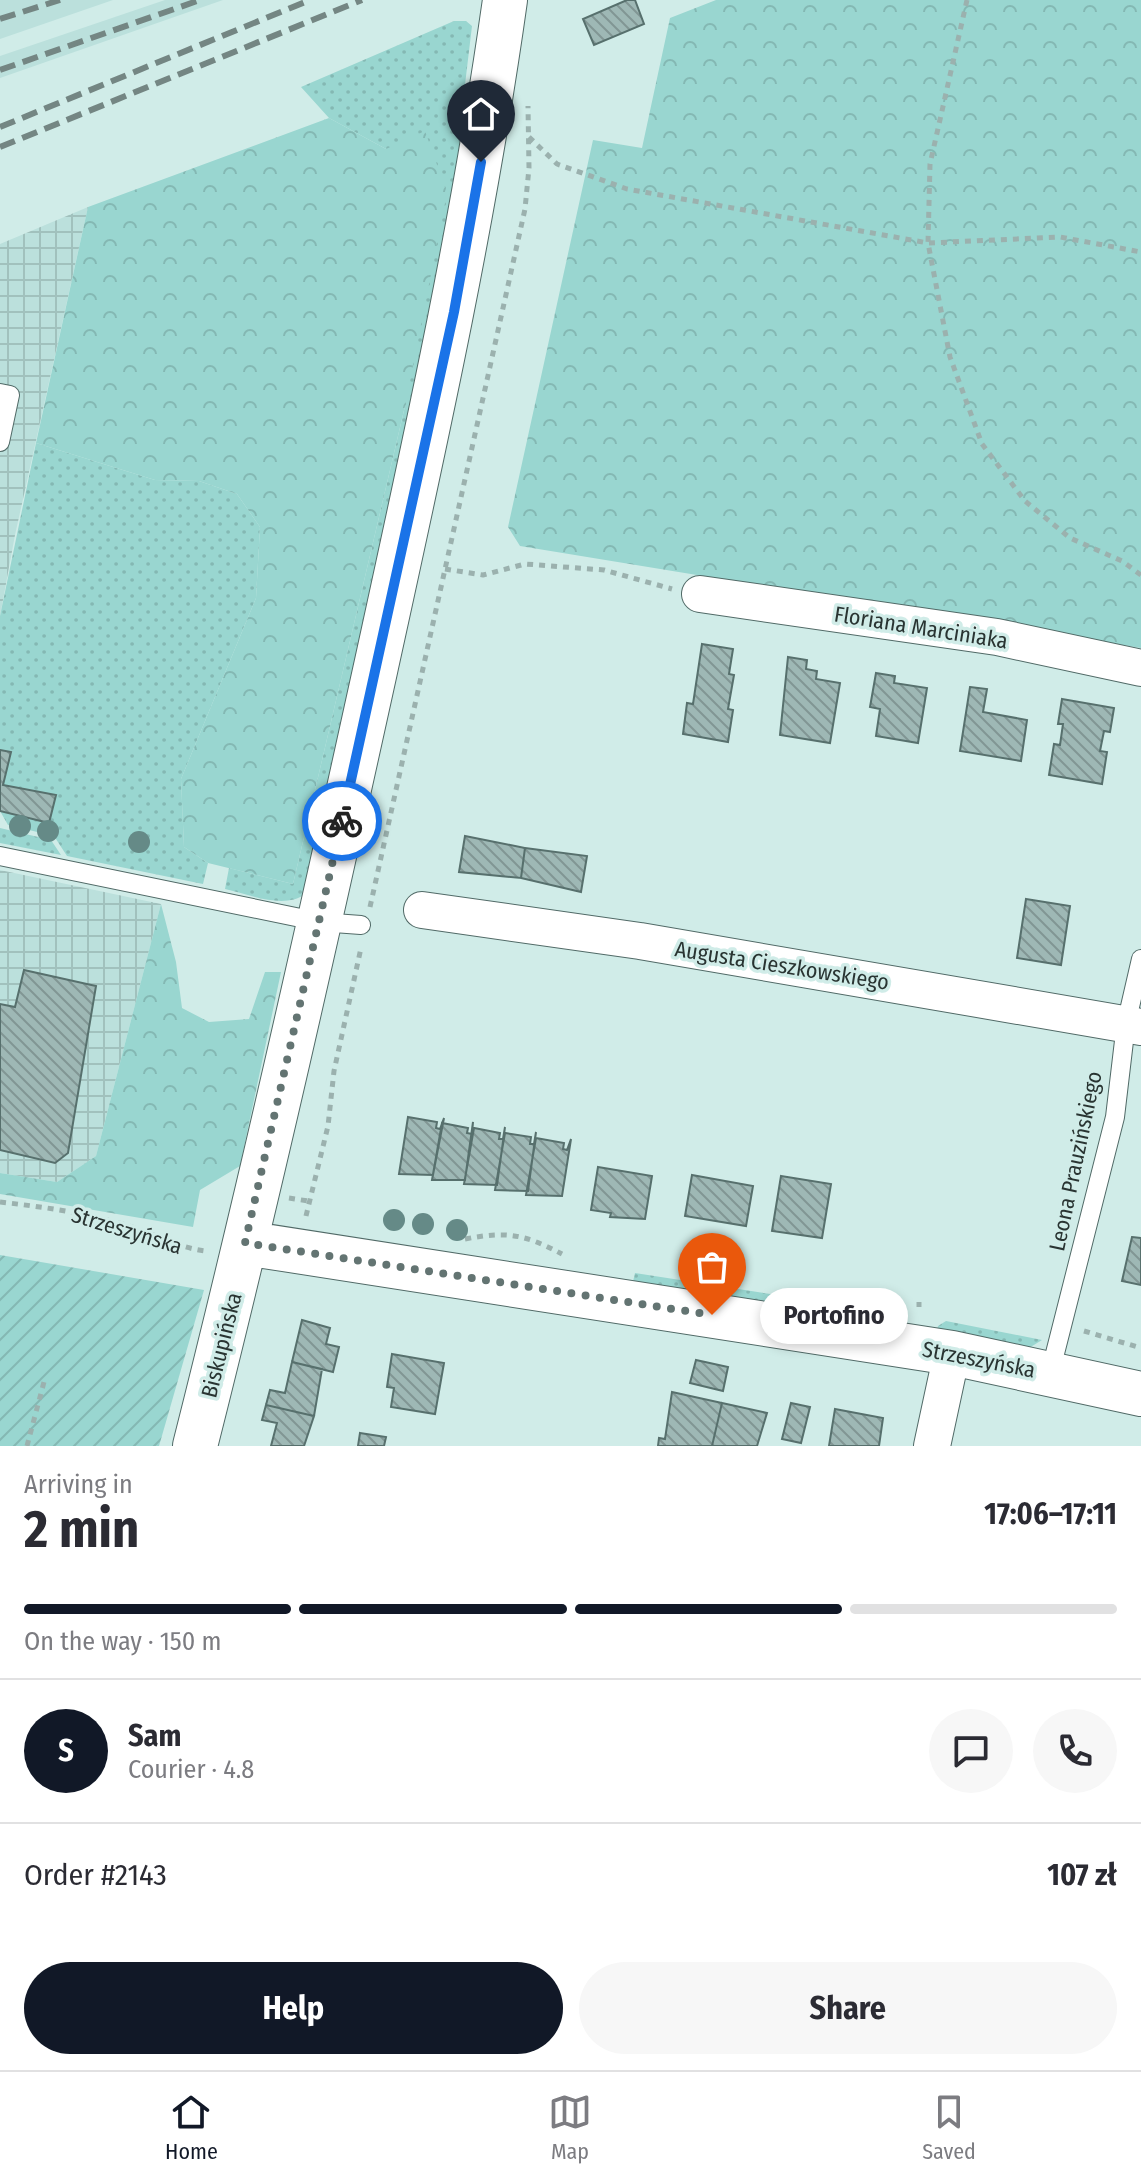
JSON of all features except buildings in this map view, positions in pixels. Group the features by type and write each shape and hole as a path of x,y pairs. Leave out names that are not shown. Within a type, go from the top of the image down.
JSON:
{"street":[{"name":"Biskupińska","path":"195,1446 226,1247 353,925 454,312 478,188 505,0"},
{"name":"Floriana Marciniaka","path":"700,594 997,637 1141,668"},
{"name":"Augusta Cieszkowskiego","path":"422,910 640,941 1133,1026"},
{"name":"Strzeszyńska","path":"226,1247 952,1353 1141,1394"},
{"path":"932,1446 952,1353"}],"lane":[{"path":"0,393 10,395 0,442"},
{"path":"0,856 353,925"},
{"name":"Leona Prauzińskiego","path":"1050,1373 1115,1117 1133,1026 1141,959"}],"path":[{"path":"967,0 930,164 928,243 950,357 982,444 1025,501 1070,538 1122,561 1141,575"},
{"path":"305,1217 328,1126 353,925 445,569 525,209 529,137 527,102"},
{"path":"529,137 557,164 627,189 928,243 1060,237 1141,252"},
{"path":"445,569 483,575 525,564 604,570 653,586 700,594"},
{"name":"Strzeszyńska","path":"0,1202 77,1211 133,1227 190,1250 226,1247"},
{"path":"1075,1328 1141,1348"},
{"path":"27,1446 44,1382"}],"shaded area":[{"path":"0,0 113,0 0,39"},
{"path":"165,0 223,0 0,78 0,56"},
{"path":"88,207 15,535 0,616 0,244"},
{"path":"0,870 161,904 96,1156 57,1182 0,1173"}],"green space":[{"path":"716,0 1141,0 1141,648 520,546 508,527 593,140 642,148 670,18"},
{"path":"454,21 466,21 472,26 464,93 475,96 458,213 305,894 287,901 255,897 225,889 229,868 293,884 405,406 386,149 329,118 301,87"},
{"path":"329,118 386,149 425,131 447,193 405,406 293,884 208,863 184,847 181,779 256,598 260,527 237,494 199,481 155,480 36,443 88,207"},
{"path":"36,443 155,480 199,481 237,494 260,527 256,598 181,779 184,847 208,863 203,884 67,856 54,836 8,825 0,811 0,616"},
{"path":"0,828 51,840 61,855 0,843"},
{"path":"161,904 176,962 182,1008 209,1022 249,1019 265,972 281,972 240,1166 200,1190 193,1227 0,1194 0,1173 57,1182 96,1156"},
{"path":"0,1255 204,1290 159,1446 0,1446"},
{"path":"635,1273 906,1315 907,1329 632,1286"},
{"path":"946,1321 1042,1340 1029,1348 936,1333 938,1326"}],"railway":[{"path":"0,19 60,0"},
{"path":"0,70 200,0"},
{"path":"0,127 310,0"},
{"path":"0,147 362,0"}],"way so far":[{"path":"342,821 245,1243 712,1315"}],"place":[{"name":"Portofino","path":"712,1315"}],"route":[{"path":"342,821 454,312 481,162"}]}
